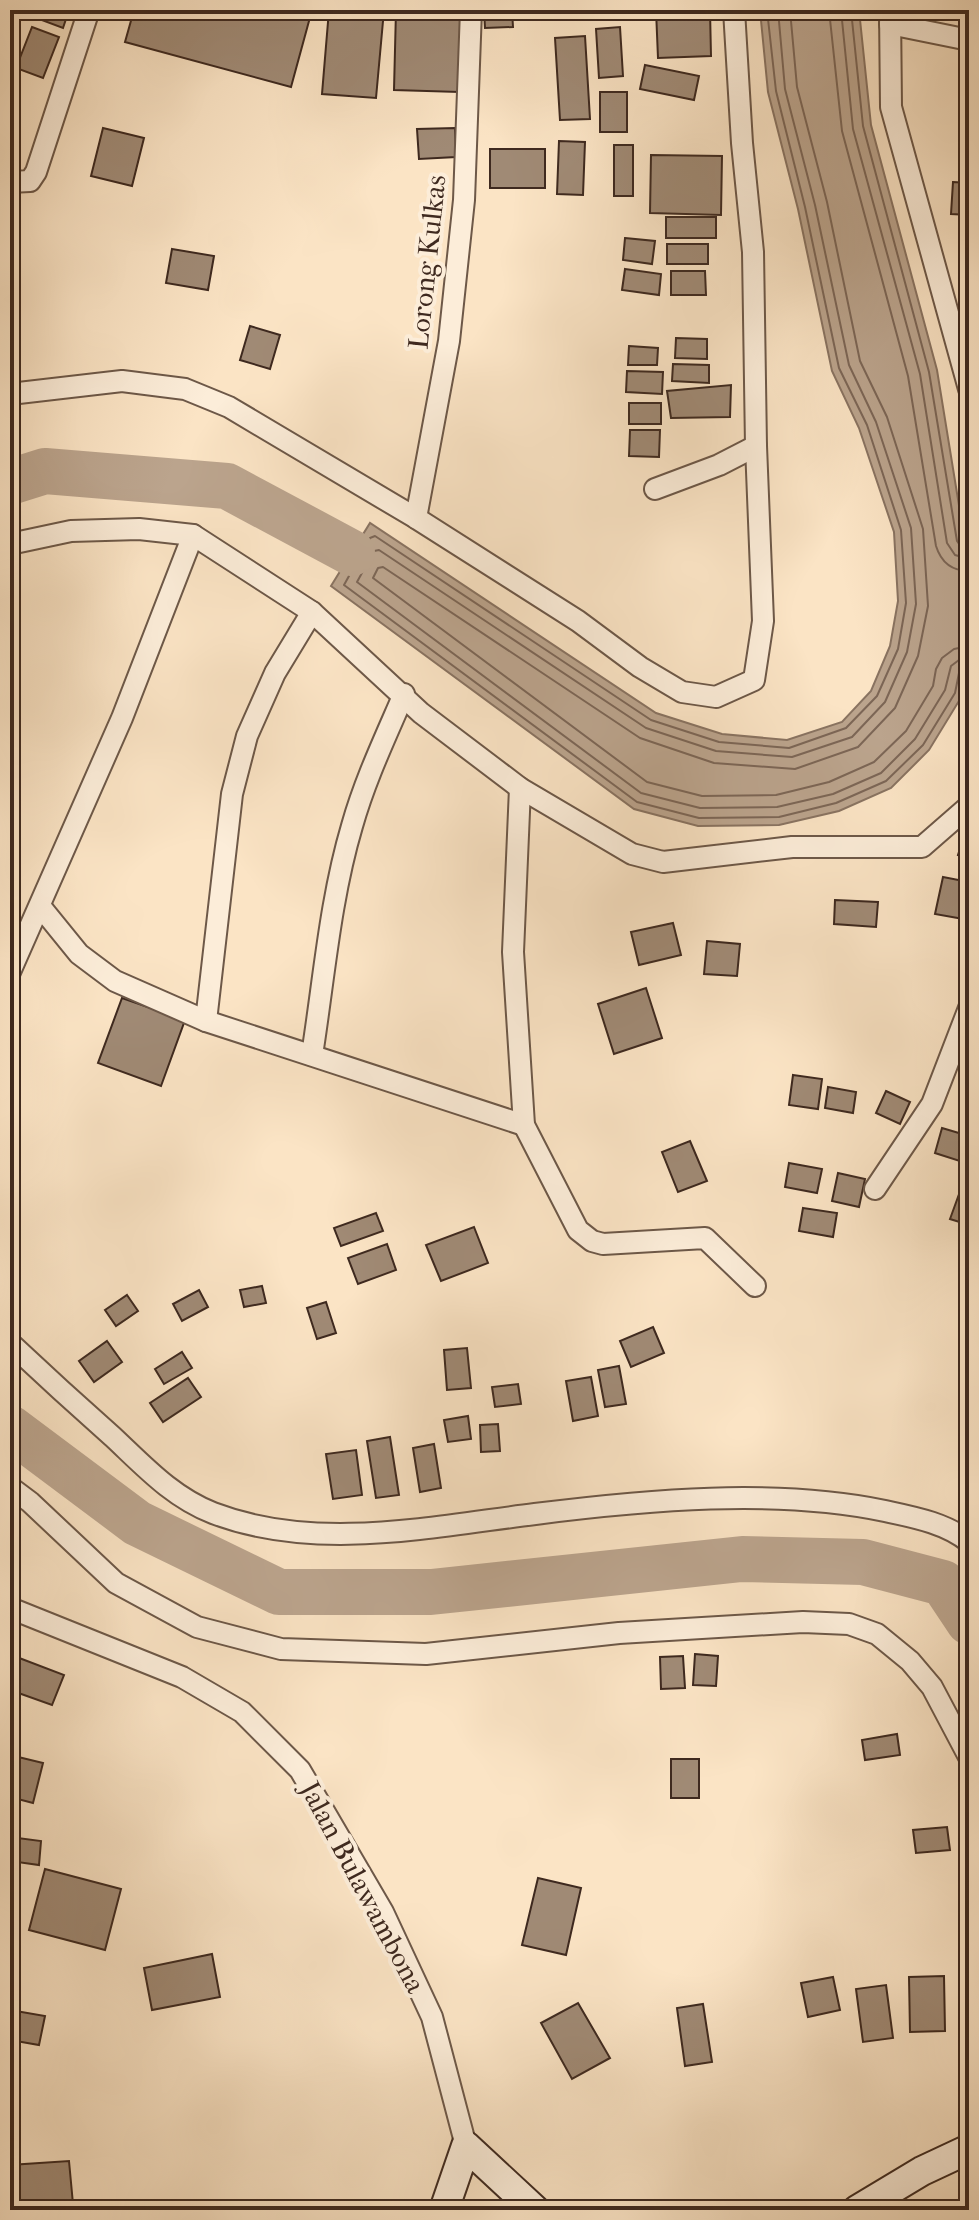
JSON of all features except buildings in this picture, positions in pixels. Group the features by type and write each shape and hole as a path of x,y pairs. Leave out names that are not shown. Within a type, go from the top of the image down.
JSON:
{"main road":[{"path":"444,2210 466,2146 535,2210"},
{"path":"857,2210 922,2171 969,2149"}],"street":[{"path":"10,182 30,181 36,172 89,10"},
{"name":"Lorong Kulkas","path":"416,518 449,341 464,200 471,10"},
{"path":"10,394 122,381 185,389 229,407 416,518 578,621 640,667 682,692 716,697 754,680 763,621 753,252 742,143 734,10"},
{"path":"969,40 890,17 891,107 969,389"},
{"path":"655,489 719,465 756,446"},
{"path":"10,544 71,531 139,529 193,535 312,612 421,713 520,788 632,854 663,862 792,847 922,847 969,806"},
{"path":"10,972 122,718 193,535"},
{"path":"206,1021 232,794 247,736 275,673 312,612"},
{"path":"312,1055 341,872 351,829 368,776 404,694"},
{"path":"520,788 513,952 524,1125 565,1209 578,1230 592,1241 603,1244 705,1238 755,1286"},
{"path":"40,906 79,954 115,981 206,1021 524,1125"},
{"path":"875,1189 932,1104 969,1008"},
{"path":"10,1343 177,1496 213,1513 276,1531 360,1533 593,1508 694,1501 774,1500 873,1509 924,1520 969,1542"},
{"path":"10,1487 116,1583 197,1627 281,1649 426,1654 619,1633 803,1622 849,1624 877,1634 910,1661 932,1687 969,1757"},
{"name":"Jalan Bulawambona","path":"10,1608 182,1677 242,1712 300,1770 383,1912 432,2017 466,2146"}],"water":[{"path":"760,10 859,10 871,125 937,370 969,567 969,650 962,696 929,750 891,788 839,811 779,825 698,826 634,809 331,586 370,523 656,713 722,734 787,740 842,722 871,691 890,646 898,601 894,532 859,428 832,371 798,209 768,92"}],"waterway":[{"path":"10,482 45,471 227,486 352,553"},
{"path":"10,1428 137,1523 279,1592 431,1592 742,1559 863,1562 943,1583 969,1622"}]}
